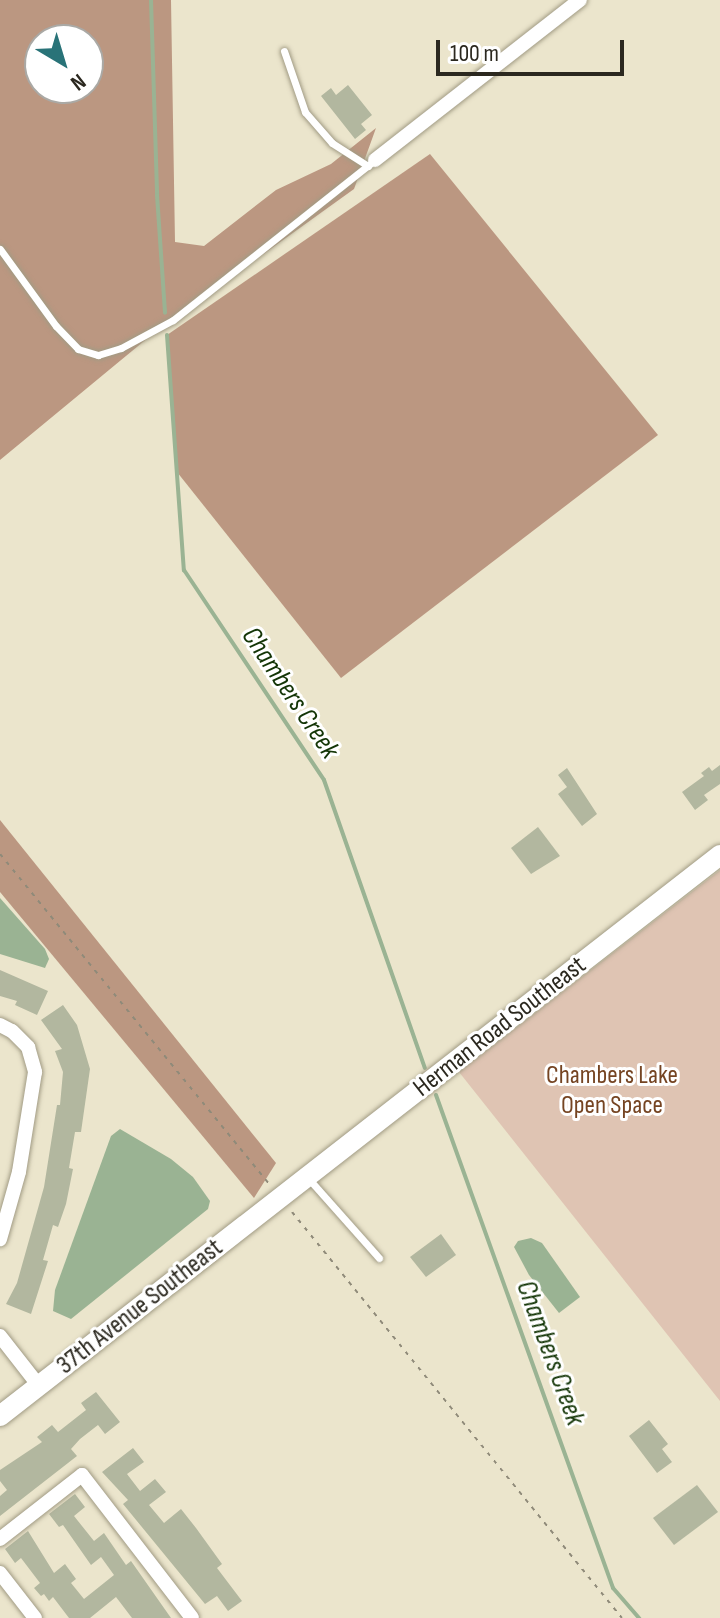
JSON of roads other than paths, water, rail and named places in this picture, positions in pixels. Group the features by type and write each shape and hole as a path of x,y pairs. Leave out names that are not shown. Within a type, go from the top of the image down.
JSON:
{"street":[{"path":"372,163 580,0"},
{"name":"Herman Road Southeast","path":"279,1195 307,1177 720,855"},
{"path":"0,1025 12,1031 28,1047 35,1072 22,1157 0,1239"},
{"name":"37th Avenue Southeast","path":"0,1416 279,1195"},
{"path":"0,1336 39,1386"},
{"path":"0,1539 82,1475 192,1618"},
{"path":"0,1573 35,1618"}],"lane":[{"path":"0,249 56,326 78,349 98,355 121,348 173,320 372,163 332,143 305,112 284,51"},
{"path":"307,1177 379,1258"}],"waterway":[{"name":"Chambers Creek","path":"151,0 157,195 165,313"},
{"name":"Chambers Creek","path":"167,335 184,570 324,780 425,1068"},
{"name":"Chambers Creek","path":"436,1095 613,1588 639,1618"}],"park label":[{"name":"Chambers Lake Open Space","path":"612,1091"}]}
